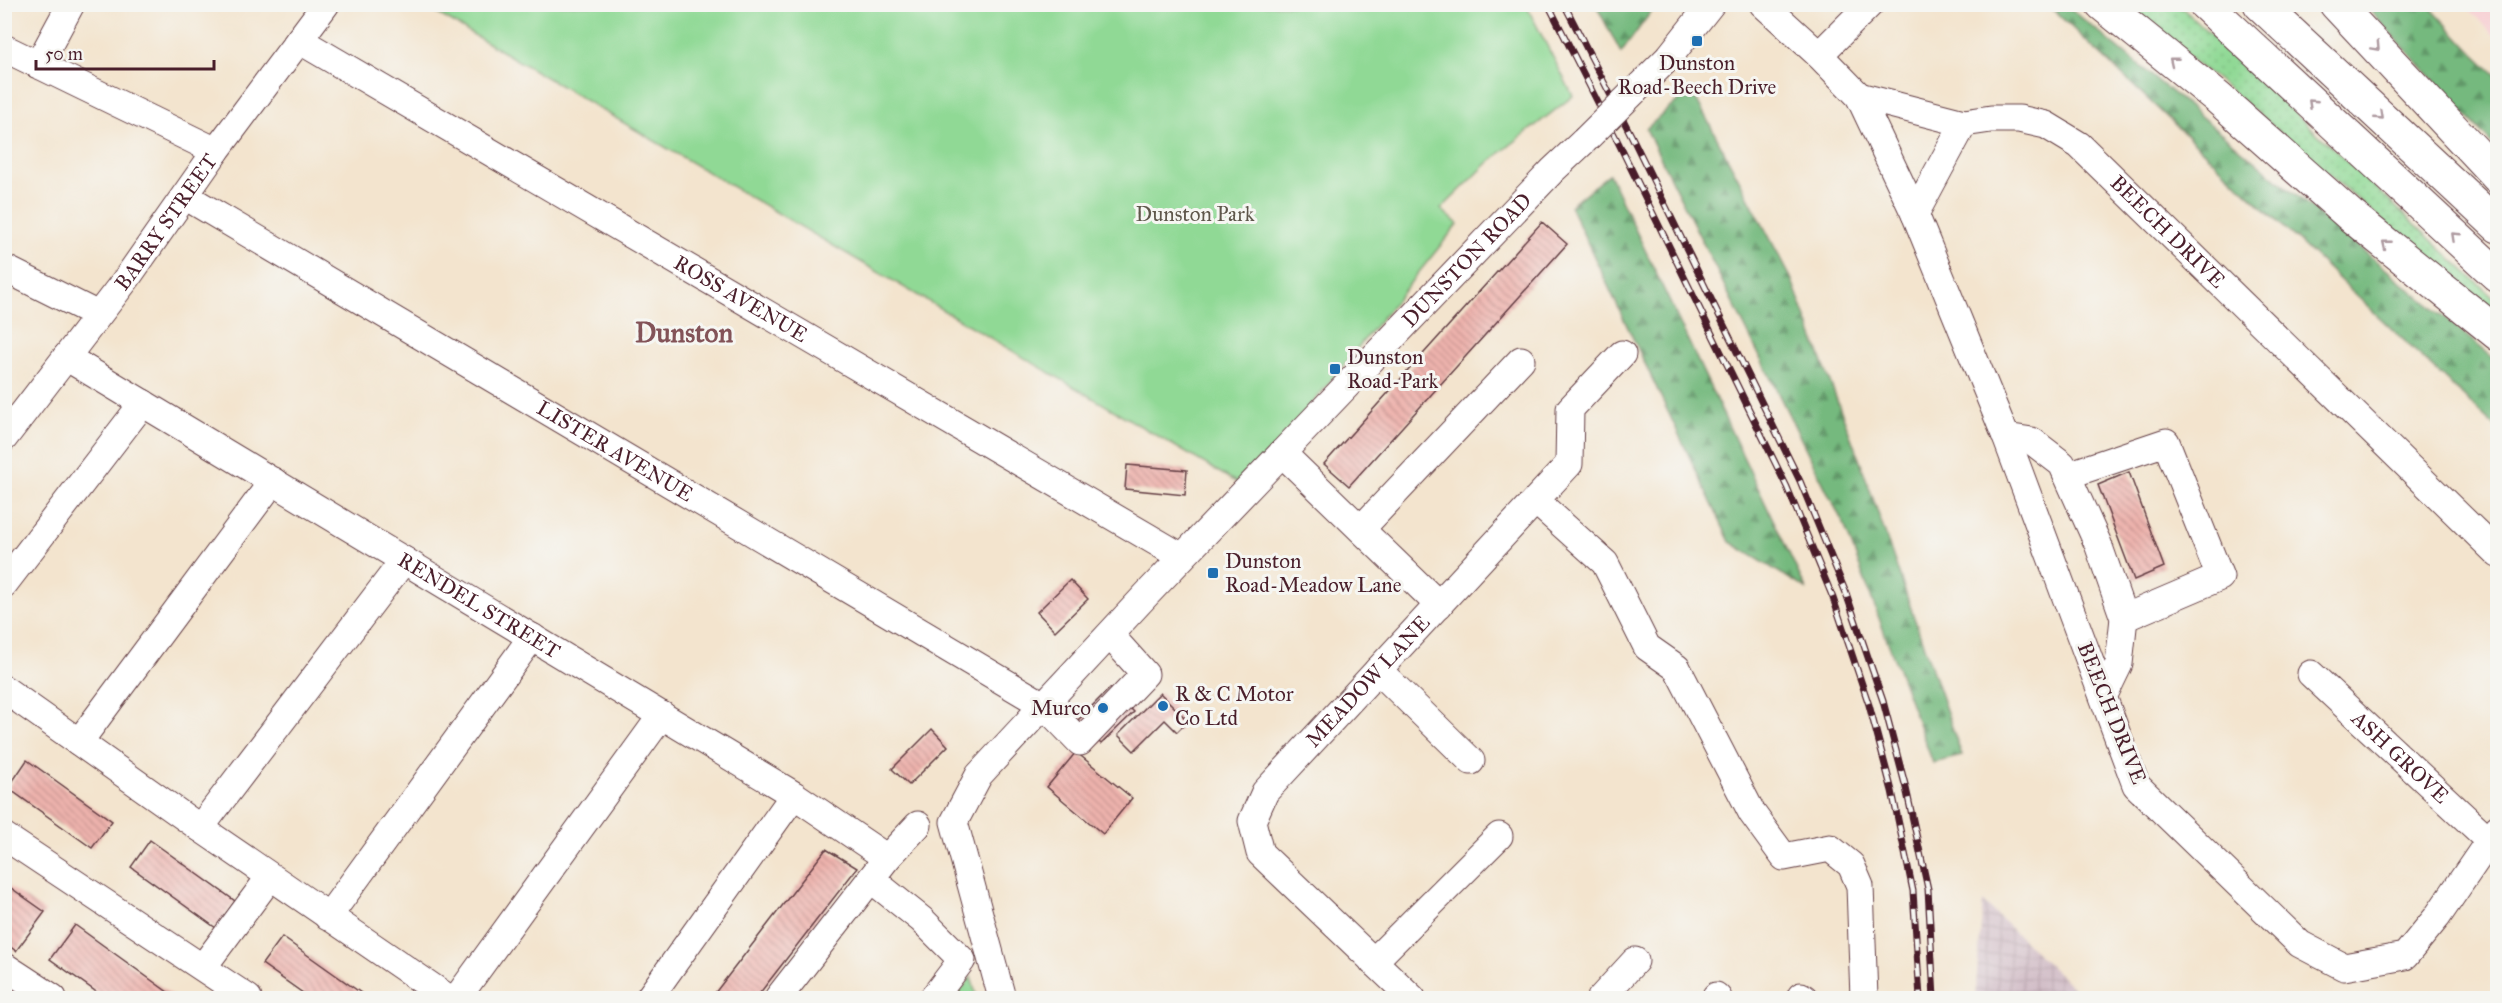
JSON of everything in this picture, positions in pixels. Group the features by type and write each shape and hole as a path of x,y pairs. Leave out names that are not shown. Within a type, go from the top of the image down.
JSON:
{"highway":[{"path":"2102,4 2218,98 2349,215 2498,333"},
{"path":"2205,4 2498,276"},
{"path":"2260,4 2498,226"},
{"path":"2336,4 2498,177"}],"street":[{"path":"38,64 71,4"},
{"name":"BARRY STREET","path":"4,438 98,315 326,4"},
{"name":"DUNSTON ROAD","path":"1002,999 954,822 979,775 1182,557 1553,170 1669,57 1711,4"},
{"name":"BEECH DRIVE","path":"1763,4 1820,55 1859,96 1915,214 2006,437 2136,785 2300,944 2344,968 2405,956 2437,917 2493,834"},
{"path":"1820,55 1870,4"},
{"name":"ROSS AVENUE","path":"299,40 1182,557"},
{"path":"4,48 216,151"},
{"name":"BEECH DRIVE","path":"1859,96 1964,123 1991,119 2019,119 2046,125 2079,145 2498,554"},
{"path":"1915,214 1964,123"},
{"name":"LISTER AVENUE","path":"184,196 1045,706 1080,742 1145,674 1110,635"},
{"path":"10,279 98,315"},
{"name":"MEADOW LANE","path":"1412,999 1260,853 1252,821 1264,792 1569,464 1570,410 1622,354"},
{"name":"RENDEL STREET","path":"66,357 794,795 887,858"},
{"path":"1361,529 1521,360"},
{"path":"4,584 143,403"},
{"path":"2006,437 2032,441 2062,464 2098,544 2124,618 2120,664 2104,695"},
{"path":"2068,475 2166,442 2212,556 2220,577 2124,618"},
{"path":"1282,453 1439,605"},
{"path":"79,742 273,481"},
{"path":"1536,501 1605,563 1647,647 1677,668 1752,813 1784,857 1830,848 1851,865 1860,886 1864,999"},
{"path":"200,828 404,560"},
{"path":"328,917 532,637"},
{"path":"1378,670 1471,761"},
{"name":"ASH GROVE","path":"2311,674 2493,834"},
{"path":"4,689 270,877 448,999"},
{"path":"457,999 662,715"},
{"path":"649,999 794,795"},
{"path":"778,999 887,858 918,825"},
{"path":"4,836 248,999"},
{"path":"1374,962 1499,836"},
{"path":"203,967 270,877"},
{"path":"872,880 922,920 962,960 933,999"},
{"path":"1601,999 1635,961"},
{"path":"4,966 53,999"}],"shaded area":[{"path":"2464,5 2497,5 2497,38"},
{"path":"1983,902 2084,998 1975,998"}],"green space":[{"name":"Dunston Park","path":"423,5 1526,5 1573,96 1490,161 1441,209 1458,224 1286,436 1241,485"},
{"path":"1596,5 1656,5 1621,53"},
{"path":"2048,5 2066,5 2497,361 2497,428"},
{"path":"2121,5 2179,5 2497,301 2497,319 2230,90"},
{"path":"2365,5 2428,5 2497,76 2497,149"},
{"path":"1691,89 1791,278 1861,464 1962,756 1933,763 1845,527 1646,129"},
{"path":"1609,174 1806,589 1730,542 1570,206"},
{"path":"971,977 977,998 955,998"}],"building":[{"path":"1542,222 1567,244 1349,486 1324,464"},
{"path":"1127,465 1187,470 1185,495 1125,489"},
{"path":"2129,472 2164,567 2134,580 2098,485"},
{"path":"1070,580 1088,599 1055,631 1037,612"},
{"path":"1110,688 1134,712 1101,744 1078,720"},
{"path":"1160,693 1188,721 1177,732 1165,720 1134,751 1118,735"},
{"path":"932,729 948,746 909,785 892,769"},
{"path":"1076,752 1132,798 1103,834 1047,787"},
{"path":"27,760 112,821 92,848 8,788"},
{"path":"150,840 235,901 216,928 131,867"},
{"path":"826,849 857,868 756,998 711,998"},
{"path":"4,883 45,912 16,951 4,942"},
{"path":"75,925 176,998 105,998 50,959"},
{"path":"282,937 368,998 310,998 262,964"}],"railway":[{"path":"1548,4 1787,487 1833,598 1869,705 1892,791 1913,891 1920,998"},
{"path":"1564,4 1632,137 1800,481 1846,593 1883,701 1906,788 1928,889 1934,998"}],"place":[{"name":"Dunston Road-Beech Drive","path":"1697,41"},
{"name":"Dunston Road-Park","path":"1335,369"},
{"name":"Dunston Road-Meadow Lane","path":"1213,573"},
{"name":"R & C Motor Co Ltd","path":"1163,706"},
{"name":"Murco","path":"1103,708"}],"district":[{"name":"Dunston","path":"684,332"}]}
